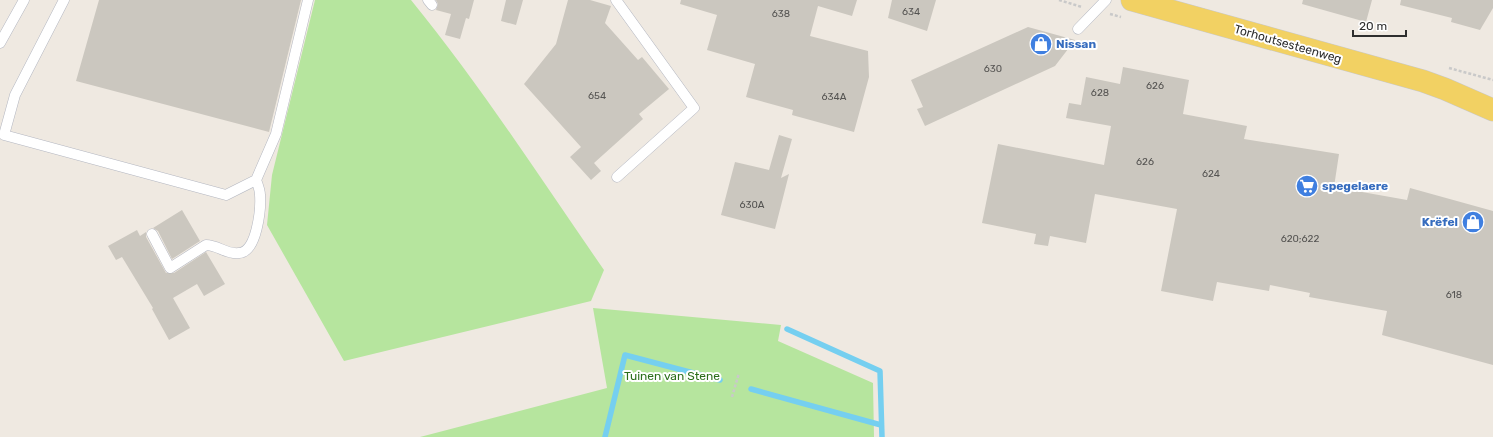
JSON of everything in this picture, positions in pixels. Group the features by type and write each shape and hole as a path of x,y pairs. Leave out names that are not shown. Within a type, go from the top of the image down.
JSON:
{"main road":[{"name":"Torhoutsesteenweg","path":"1132,0 1445,89 1493,110"},
{"name":"Torhoutsesteenweg","path":"1445,89 1493,94"}],"lane":[{"path":"0,43 24,0"},
{"path":"64,0 15,95 4,135 226,195 256,180"},
{"path":"152,234 170,268 206,245 213,245 232,254 242,253 248,249 255,237 258,226 260,194 256,180 276,134 308,0"},
{"path":"616,0 694,108 617,177"},
{"path":"1078,29 1106,0"}],"path":[{"path":"732,397 739,373"}],"green space":[{"path":"315,0 411,0 486,99 604,270 591,301 344,361 267,225 272,175"},
{"name":"Tuinen van Stene","path":"593,308 781,325 778,341 873,383 874,437 420,437 607,388"}],"building":[{"path":"99,0 301,0 269,132 76,81"},
{"path":"436,0 474,0 469,19 466,18 460,39 445,35 451,14 436,10 438,4"},
{"path":"506,0 523,0 516,25 501,21"},
{"path":"568,0 590,0 611,6 605,23 638,60 642,57 669,89 639,114 643,119 594,163 601,171 591,180 570,157 581,147 524,84 556,44"},
{"path":"681,0 857,0 852,16 818,6 810,36 868,51 869,77 854,132 792,115 793,110 746,97 755,64 707,50 717,15 680,4"},
{"path":"892,0 936,0 927,31 888,18"},
{"path":"1303,0 1372,0 1366,22 1302,4"},
{"path":"1401,0 1493,0 1493,8 1480,30 1451,22 1452,18 1400,5"},
{"path":"1028,27 1075,40 1055,66 925,126 917,109 923,107 911,80"},
{"path":"1123,67 1189,80 1183,114 1247,126 1244,139 1339,154 1334,187 1407,200 1410,188 1493,211 1493,365 1382,335 1387,311 1309,297 1310,293 1270,285 1269,291 1217,282 1213,301 1161,291 1177,209 1095,194 1086,243 1050,236 1048,246 1034,244 1036,234 982,223 998,144 1104,165 1111,126 1066,118 1069,103 1081,105 1086,77 1120,84"},
{"path":"779,135 792,139 781,178 789,174 775,229 721,215 735,162 769,170"},
{"path":"182,210 200,241 172,259 158,231 153,228"},
{"path":"137,230 140,236 146,232 146,237 166,273 174,273 206,252 225,284 204,296 197,284 173,298 190,328 169,340 152,309 153,308 122,257 116,260 108,246"}],"waterway":[{"path":"787,329 880,371 882,437"},
{"path":"605,437 625,355 720,380"},
{"path":"751,389 881,425"}],"place":[{"name":"Nissan","path":"1041,44"},
{"name":"spegelaere","path":"1307,186"},
{"name":"Krëfel","path":"1473,222"}]}
